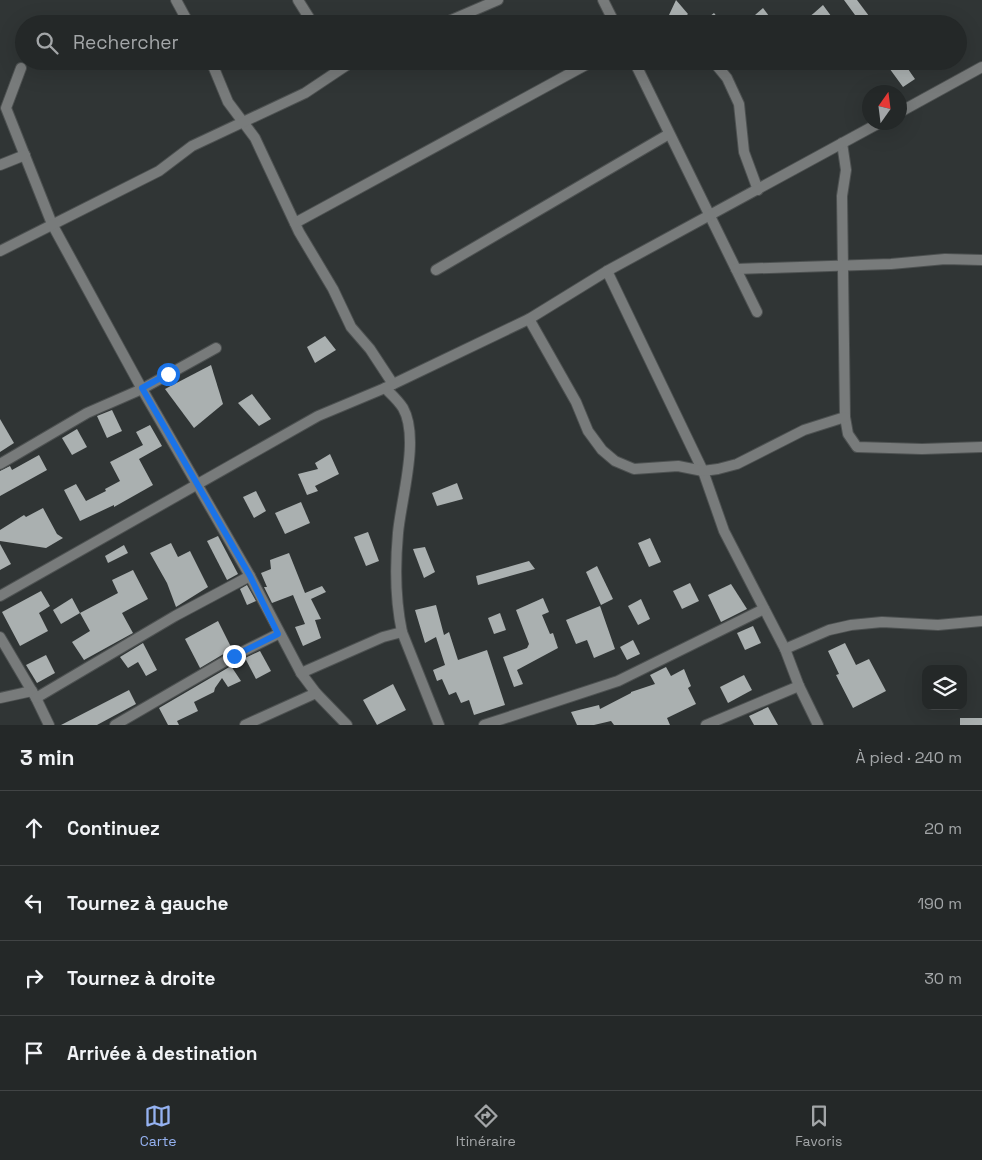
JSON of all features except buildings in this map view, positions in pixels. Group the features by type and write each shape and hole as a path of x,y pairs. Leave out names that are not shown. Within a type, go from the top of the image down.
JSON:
{"street":[{"path":"176,0 184,15"},
{"path":"298,0 307,15"},
{"path":"463,15 498,0"},
{"path":"603,0 610,15"},
{"path":"907,108 982,67"},
{"path":"21,70 6,108 52,224 142,388 250,576 278,634 301,673 347,725"},
{"path":"215,70 228,102 254,138 294,223 333,289 351,327 370,349 389,387 403,408 408,430 409,463 398,533 395,578 402,632 439,725"},
{"path":"0,250 159,171 192,146 304,93 330,70"},
{"path":"294,223 576,70"},
{"path":"638,70 757,312"},
{"path":"720,70 727,78 739,104 744,152 758,190"},
{"path":"0,596 318,416 389,387 529,319 607,271 866,130"},
{"path":"436,270 670,134"},
{"path":"842,143 846,170 842,196 845,417 848,434 857,447 922,449 982,447"},
{"path":"0,165 26,155"},
{"path":"736,269 945,259 982,260"},
{"path":"607,271 703,471 724,531 785,649 799,686 818,725"},
{"path":"529,319 576,402 588,431 602,450 615,461 634,469 678,466 703,471 737,464 804,430 845,417"},
{"path":"0,464 86,413 142,388 216,348"},
{"path":"0,698 34,694 250,576"},
{"path":"484,725 618,681 764,609"},
{"path":"785,649 829,630 852,625 882,622 938,625 982,621"},
{"path":"301,673 383,637 402,632"},
{"path":"114,725 234,656 278,634"},
{"path":"0,636 34,694 49,725"},
{"path":"706,725 799,686"},
{"path":"245,725 316,692"}],"route":[{"path":"168,374 142,388 250,576 278,634 234,656"}]}
